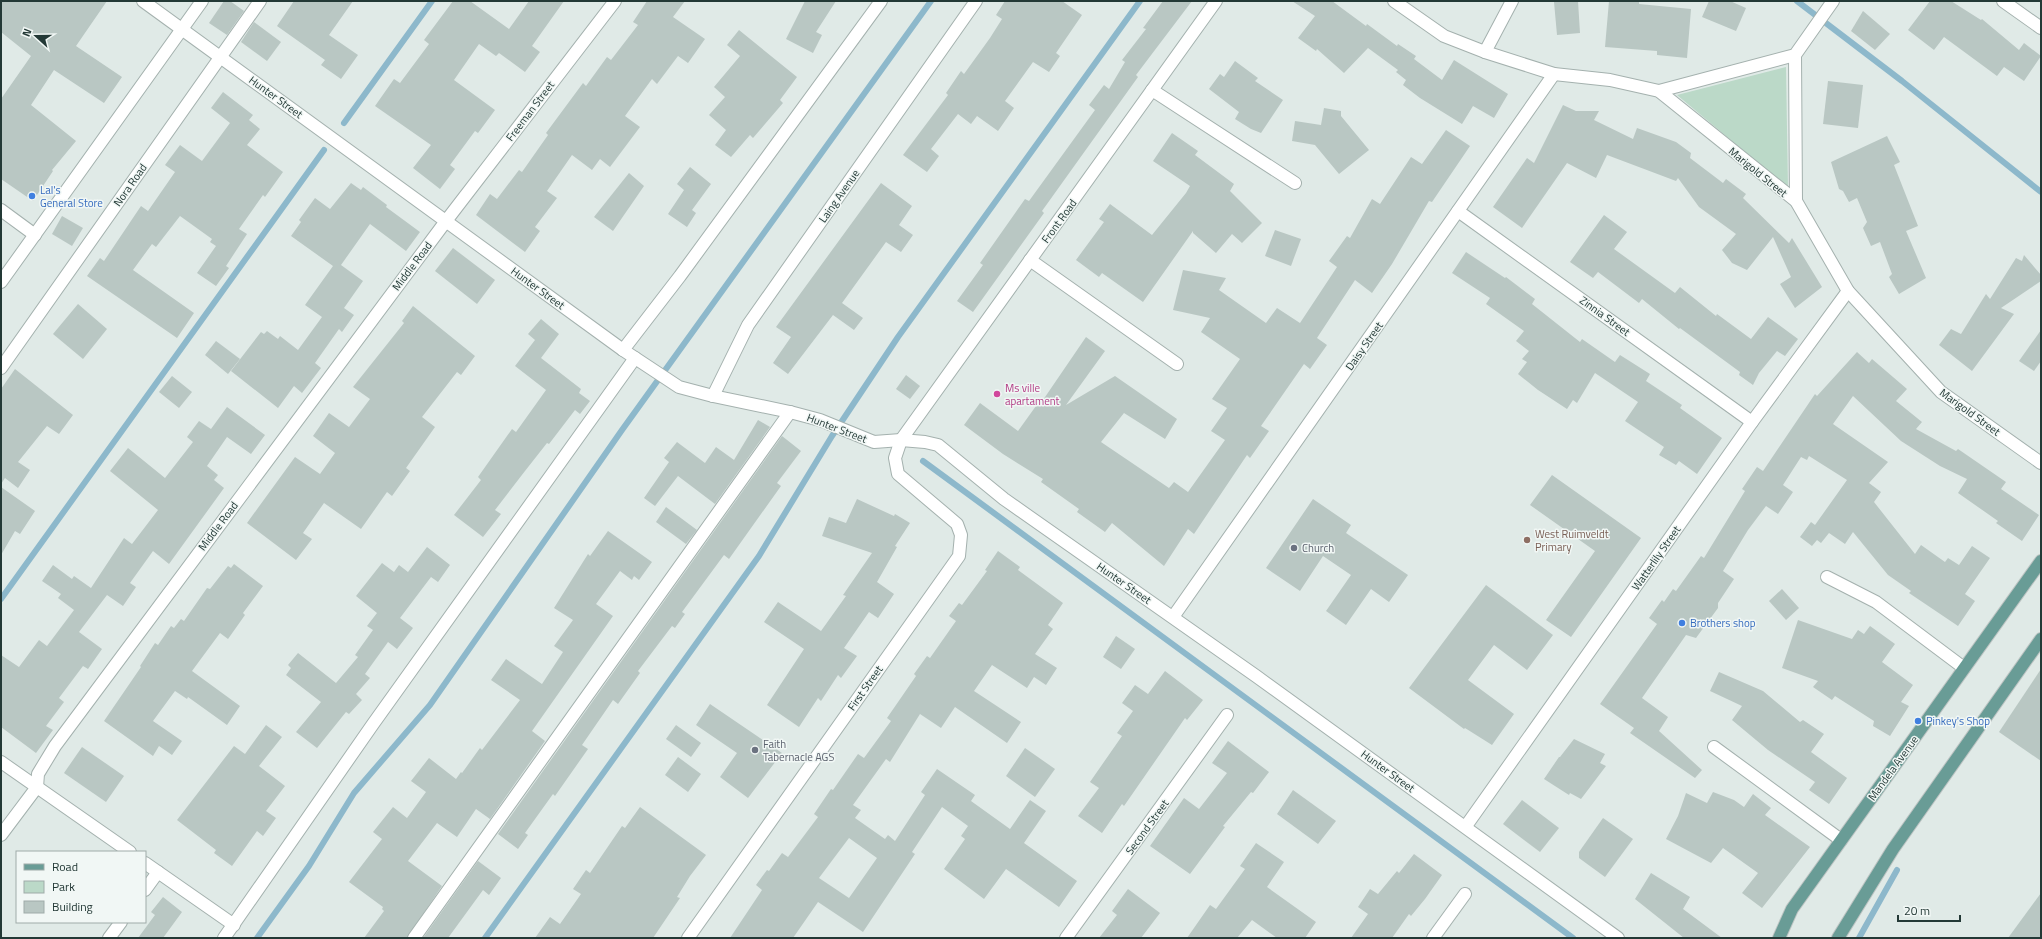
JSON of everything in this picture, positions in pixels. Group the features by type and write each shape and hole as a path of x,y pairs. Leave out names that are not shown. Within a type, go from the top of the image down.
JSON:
{"main road":[{"name":"Mandela Avenue","path":"1779,938 1792,909 2041,561"},
{"path":"1838,938 1893,850 2041,639"}],"street":[{"name":"Hunter Street","path":"143,1 221,56 654,372 679,387 820,420 862,439 874,442 901,440 925,442 938,445 1004,499 1173,617 1466,826 1618,938"},
{"path":"1,282 202,1"},
{"name":"Nora Road","path":"1,368 260,1"},
{"name":"Freeman Street","path":"446,221 615,1"},
{"path":"624,350 680,276 881,1"},
{"name":"Laing Avenue","path":"713,396 748,325 976,1"},
{"name":"Front Road","path":"901,440 1216,1"},
{"name":"Marigold Street","path":"1394,1 1444,36 1485,52 1554,74 1610,80 1658,91 1796,201 1848,291 1940,392 2041,463"},
{"path":"1485,52 1512,1"},
{"path":"1796,201 1795,55 1833,1"},
{"path":"2003,1 2041,28"},
{"path":"1658,91 1795,55"},
{"name":"Daisy Street","path":"1173,617 1554,74"},
{"path":"1152,90 1295,183"},
{"path":"1,210 35,235"},
{"name":"Zinnia Street","path":"1458,211 1752,422"},
{"name":"Middle Road","path":"1,835 37,787 38,774 55,746 446,221"},
{"path":"1030,260 1177,364"},
{"name":"Watterlily Street","path":"1466,826 1752,422 1848,291"},
{"path":"224,938 373,724 636,358"},
{"path":"414,938 790,412"},
{"name":"First Street","path":"688,938 959,556 961,535 956,524 898,474 895,458 901,440"},
{"path":"1826,577 1876,602 1964,668"},
{"name":"Second Street","path":"1066,938 1227,715"},
{"path":"1714,747 1841,840"},
{"path":"1,762 129,851"},
{"path":"146,864 234,924"},
{"path":"146,889 158,872"},
{"path":"1433,938 1465,894"},
{"path":"109,938 120,923"}],"green space":[{"path":"1786,67 1788,188 1677,95"}],"building":[{"path":"1,1 107,1 76,46 122,77 104,103 54,70 31,105 76,141 52,170 53,171 33,201 1,179 1,99 31,56 1,32"},
{"path":"224,1 230,1 244,11 227,35 209,23"},
{"path":"294,1 353,1 329,35 358,55 341,79 321,65 325,60 277,26"},
{"path":"453,1 470,1 509,29 529,1 564,1 532,46 540,52 525,72 499,53 496,56 479,44 454,80 495,110 478,133 475,131 450,165 455,169 440,189 413,168 431,145 375,106 394,79 400,83 429,44 424,40"},
{"path":"647,1 685,1 673,17 705,39 688,63 678,56 657,84 652,79 625,116 640,127 610,167 600,159 592,170 572,155 547,191 557,198 535,227 540,231 525,252 476,215 490,194 497,199 519,170 522,172 548,135 546,133 583,83 586,86 607,57 611,60 638,25 633,22"},
{"path":"805,1 836,1 816,32 822,35 813,53 786,39"},
{"path":"1005,1 1062,1 1082,15 1056,53 1060,56 1049,72 1033,62 1005,101 1014,108 998,131 977,116 971,124 958,114 931,149 939,156 927,172 903,155 948,95 946,93 961,71 964,74 990,38 1002,19 996,15"},
{"path":"1163,1 1192,1 1136,75 1138,77 1042,211 1044,213 973,312 957,301 983,265 980,263 1025,199 1029,201 1095,110 1089,105 1104,85 1109,89 1125,62 1122,60 1146,29 1143,28"},
{"path":"1292,1 1332,1 1366,26 1367,24 1397,46 1398,44 1416,56 1414,59 1442,80 1454,60 1508,94 1494,118 1473,106 1462,124 1420,98 1403,85 1406,80 1396,72 1398,70 1368,48 1344,73 1317,49 1316,51 1298,38 1315,16"},
{"path":"1578,1 1580,33 1557,35 1554,2"},
{"path":"1609,1 1639,1 1639,4 1691,9 1687,58 1657,55 1657,51 1605,47"},
{"path":"1709,1 1730,1 1746,8 1736,31 1702,17"},
{"path":"1930,1 1951,1 1981,20 1982,19 2019,50 2024,43 2041,56 2024,81 2004,67 1997,76 1944,37 1934,50 1908,30"},
{"path":"1863,11 1890,34 1875,50 1851,31"},
{"path":"254,22 281,42 267,61 241,42"},
{"path":"739,30 797,77 780,100 783,103 753,138 750,135 731,157 715,145 726,130 709,115 725,97 714,87 740,56 727,45"},
{"path":"1235,61 1258,78 1255,81 1283,100 1261,133 1251,129 1235,119 1239,112 1209,89 1220,74 1224,77"},
{"path":"1828,81 1863,85 1858,128 1823,124"},
{"path":"223,92 253,115 249,120 260,129 247,145 283,172 265,197 263,195 239,229 247,234 226,266 229,268 216,286 197,273 216,246 210,242 212,239 180,216 156,247 152,244 133,270 194,313 177,338 87,276 100,258 104,261 141,206 148,211 175,172 165,165 180,145 202,161 230,123 211,108"},
{"path":"1563,105 1576,111 1599,111 1594,120 1633,139 1637,128 1676,142 1691,153 1690,158 1723,183 1726,179 1746,194 1743,198 1789,243 1792,238 1822,287 1795,308 1780,284 1791,277 1773,237 1747,270 1732,263 1722,250 1736,234 1699,207 1678,178 1676,181 1607,155 1596,178 1567,163 1522,228 1493,207 1527,158 1534,163"},
{"path":"1324,108 1341,111 1341,116 1369,150 1339,174 1315,145 1292,141 1295,121 1321,125"},
{"path":"1446,130 1470,146 1432,202 1429,201 1392,264 1372,293 1355,280 1317,338 1327,345 1310,369 1304,364 1261,426 1269,431 1250,458 1247,455 1194,534 1188,529 1164,566 1112,523 1105,532 1077,512 1079,509 1041,482 1043,479 1003,454 964,425 980,403 1018,431 1041,399 1043,400 1086,337 1105,351 1066,405 1115,376 1177,419 1165,439 1124,413 1101,442 1169,488 1174,482 1188,492 1225,440 1211,431 1227,408 1212,399 1240,359 1201,332 1210,318 1173,310 1183,270 1226,278 1219,290 1266,323 1277,308 1300,323 1337,267 1329,261 1347,236 1350,238 1372,199 1380,204 1411,157 1422,164"},
{"path":"1172,133 1198,151 1195,155 1234,184 1230,191 1262,223 1242,243 1232,234 1216,253 1193,233 1193,231 1143,302 1102,273 1099,277 1076,260 1104,222 1099,219 1110,204 1152,235 1186,193 1190,186 1153,161"},
{"path":"1887,136 1900,162 1894,165 1918,226 1906,231 1926,278 1899,294 1889,277 1892,274 1880,242 1871,246 1863,228 1867,222 1857,198 1849,202 1843,191 1839,189 1831,162"},
{"path":"690,167 711,184 692,210 696,213 687,227 668,214 684,190 677,184"},
{"path":"629,173 644,186 613,231 594,217"},
{"path":"351,183 361,190 363,187 387,205 386,207 420,232 406,251 370,224 341,265 363,281 344,308 354,315 342,332 339,329 315,363 321,368 302,393 294,386 278,408 231,371 261,332 264,334 267,331 278,339 280,336 298,350 322,317 305,305 333,266 291,236 301,222 299,220 315,198 330,209"},
{"path":"881,183 912,206 899,225 913,235 901,252 886,242 842,303 863,318 854,330 833,315 788,374 773,363 791,337 776,327"},
{"path":"1604,215 1627,232 1614,249 1675,293 1680,287 1716,316 1717,314 1751,339 1768,317 1798,339 1785,356 1777,351 1759,373 1753,385 1739,375 1740,372 1680,328 1679,329 1642,299 1639,303 1598,272 1593,278 1570,262"},
{"path":"62,216 83,228 72,246 52,234"},
{"path":"1275,230 1301,239 1291,266 1265,256"},
{"path":"453,248 495,280 477,304 435,271"},
{"path":"1466,252 1505,278 1506,277 1535,299 1532,304 1580,342 1582,339 1615,362 1620,355 1650,374 1646,381 1682,405 1680,408 1722,438 1697,474 1679,461 1676,465 1659,455 1664,447 1625,421 1638,402 1595,373 1577,403 1573,400 1567,409 1538,390 1518,374 1527,362 1522,359 1529,351 1516,341 1524,331 1486,304 1490,298 1452,273"},
{"path":"2024,255 2041,275 2041,281 2001,308 2014,314 1972,371 1939,345 1951,329 1961,334 1986,294 1990,299 2016,258 2022,261"},
{"path":"78,304 107,329 83,359 53,334"},
{"path":"413,306 475,356 461,375 457,372 422,417 435,427 406,468 410,471 392,496 387,492 361,529 324,503 303,533 312,539 296,560 247,523 295,457 320,474 335,453 313,436 329,413 349,427 370,399 353,387 404,323 402,321"},
{"path":"541,319 559,334 541,358 581,389 579,393 590,401 580,414 575,410 549,444 547,443 495,510 501,514 483,537 454,515 481,480 478,477 512,429 516,432 546,390 515,366 535,340 528,334"},
{"path":"2041,330 2041,361 2034,371 2019,361"},
{"path":"216,341 240,359 228,374 205,355"},
{"path":"1857,352 1869,363 1872,359 1907,389 1896,401 1922,422 1916,429 1956,451 1958,449 2006,482 2001,489 2039,515 2022,541 1996,523 1998,521 1958,493 1967,479 1940,466 1901,441 1853,396 1833,424 1888,462 1869,483 1881,492 1874,502 1915,554 1921,545 1945,562 1948,558 1959,565 1972,546 1990,558 1965,594 1975,601 1958,626 1909,593 1911,591 1888,575 1853,532 1845,544 1829,533 1821,543 1817,540 1812,546 1800,537 1811,522 1815,525 1847,480 1809,456 1807,460 1801,457 1783,485 1793,492 1778,514 1766,506 1748,530 1723,571 1734,579 1718,603 1718,608 1696,638 1686,635 1642,698 1668,717 1659,731 1702,770 1695,778 1630,733 1634,728 1600,704 1657,624 1649,618 1662,600 1664,602 1673,589 1676,591 1701,556 1704,558 1745,491 1742,489 1757,467 1763,471 1815,394 1817,396"},
{"path":"15,369 73,415 59,434 47,426 18,462 30,470 18,488 5,478 1,484 1,389"},
{"path":"906,375 920,386 910,399 896,389"},
{"path":"172,376 192,392 179,408 159,392"},
{"path":"227,407 265,435 251,454 227,437 207,466 218,475 214,480 224,488 169,564 153,551 130,583 136,587 123,606 107,595 79,632 102,649 88,669 83,666 59,698 64,702 46,726 53,730 36,753 1,727 1,655 19,667 39,640 47,646 74,610 58,598 61,594 42,581 53,565 72,579 74,576 91,588 124,538 132,544 158,510 110,471 128,448 165,478 193,442 187,437 199,421 211,429"},
{"path":"758,420 770,427 715,504 678,476 655,506 644,498 669,462 664,458 677,442 705,463 716,447 734,460"},
{"path":"782,436 801,451 777,483 781,486 729,559 724,555 682,612 685,614 675,628 672,626 638,671 640,673 618,704 613,700 582,745 588,749 555,796 553,794 525,833 528,835 518,849 498,834"},
{"path":"1552,475 1641,538 1571,637 1546,620 1595,551 1530,505"},
{"path":"1,487 35,511 20,534 15,531 1,555"},
{"path":"857,499 894,516 895,514 910,523 895,546 897,547 877,582 894,594 878,618 869,612 844,648 857,656 841,678 838,675 821,701 818,698 799,727 767,705 804,649 764,622 778,602 821,631 846,596 843,595 872,553 822,536 829,517 846,523"},
{"path":"1313,499 1351,525 1346,533 1408,575 1389,602 1371,589 1346,625 1326,611 1351,575 1323,556 1300,591 1266,568"},
{"path":"666,507 697,530 686,544 656,522"},
{"path":"608,531 652,562 639,580 634,576 632,580 620,571 596,604 613,616 532,731 545,741 490,819 476,809 457,837 437,823 408,861 442,886 407,938 364,938 384,911 382,909 383,907 349,882 382,839 373,832 393,807 407,818 426,792 411,781 429,758 456,779 480,748 482,750 520,700 491,680 506,659 542,684 563,652 554,646 573,620 554,608 588,554 590,556"},
{"path":"427,547 450,565 438,582 431,577 400,618 413,628 397,649 388,642 365,674 370,678 356,694 362,700 349,714 346,712 317,748 296,732 321,702 286,675 291,668 288,665 298,653 336,683 358,657 355,655 373,630 367,626 377,613 356,596 382,563 394,572 399,565 408,572"},
{"path":"998,551 1020,567 1018,570 1063,603 1048,625 1053,629 1035,654 1057,668 1046,685 1034,677 1027,688 992,665 974,691 1021,722 1007,743 955,707 941,728 920,714 890,762 886,759 853,805 861,810 855,818 885,839 888,835 895,841 925,795 921,792 937,769 975,795 971,801 1010,829 1030,800 1046,811 1024,843 1077,881 1059,907 1006,869 984,899 944,869 965,839 961,836 968,826 942,807 912,852 915,854 863,932 818,902 793,938 730,938 762,890 756,885 767,870 769,871 782,853 788,857 818,817 814,814 831,789 833,790 858,754 864,758 891,721 887,718 916,676 914,674 927,656 930,658 956,621 949,616 959,603 962,605 987,571 985,570","holes":["849,838 877,858 849,898 819,878"]},
{"path":"234,564 263,586 243,613 245,615 228,639 220,633 192,671 240,706 227,725 188,697 187,699 175,691 153,721 182,741 172,755 159,746 153,756 104,721 141,667 140,666 155,643 158,645 171,626 174,628 181,619 184,621 207,588 210,589 228,566 231,568"},
{"path":"1486,585 1553,635 1527,670 1494,645 1468,680 1514,714 1492,745 1465,728 1464,729 1409,688"},
{"path":"1782,589 1799,608 1786,620 1769,601"},
{"path":"1798,620 1852,639 1858,630 1864,634 1870,626 1895,644 1882,662 1913,685 1901,702 1909,706 1890,736 1873,726 1874,721 1835,696 1832,700 1813,687 1818,681 1782,668"},
{"path":"1116,636 1135,649 1121,669 1103,657"},
{"path":"2041,669 2041,761 1999,732"},
{"path":"1165,671 1203,700 1187,720 1185,718 1124,806 1122,804 1102,833 1078,816 1099,788 1090,782 1122,736 1117,733 1133,711 1122,703 1135,685 1148,694"},
{"path":"1719,672 1763,691 1800,722 1803,720 1824,734 1811,752 1847,778 1829,804 1809,790 1815,782 1768,750 1732,720 1742,706 1710,691"},
{"path":"710,704 782,753 748,798 720,777 737,753 696,725"},
{"path":"266,725 282,737 259,766 285,786 266,811 276,818 263,836 257,831 232,866 214,853 216,850 177,820 234,746 245,754"},
{"path":"676,725 701,743 691,757 666,739"},
{"path":"1574,739 1605,754 1600,763 1606,766 1581,799 1570,793 1569,795 1544,779"},
{"path":"1228,741 1269,772 1253,793 1251,792 1223,826 1225,827 1190,874 1150,846 1184,798 1199,809 1227,773 1212,763"},
{"path":"82,747 124,776 106,802 64,773"},
{"path":"1025,748 1055,769 1035,797 1006,776"},
{"path":"678,757 701,774 688,792 665,775"},
{"path":"1293,790 1336,821 1318,844 1277,814"},
{"path":"1713,792 1734,800 1744,807 1753,794 1771,808 1765,815 1810,847 1762,908 1742,893 1758,873 1723,848 1711,863 1666,839 1678,816 1686,793 1707,803"},
{"path":"1522,800 1559,828 1540,852 1503,824"},
{"path":"640,807 706,855 690,876 677,897 680,898 653,938 535,938 550,917 560,924 581,894 573,889 586,870 590,873 622,826 625,828"},
{"path":"1603,818 1633,839 1605,877 1579,858 1579,852"},
{"path":"1256,843 1284,862 1267,887 1316,922 1305,938 1277,938 1252,920 1237,938 1187,938 1210,905 1216,909 1245,869 1240,866"},
{"path":"1414,854 1442,875 1425,899 1411,916 1409,914 1392,938 1351,938 1368,914 1358,907 1370,889 1378,894 1397,871 1399,873"},
{"path":"478,861 501,878 489,895 483,890 448,938 423,938"},
{"path":"1651,873 1690,897 1683,909 1722,938 1684,938 1635,899"},
{"path":"1128,889 1160,913 1141,938 1099,938 1117,915 1112,911"},
{"path":"2041,893 2041,938 2008,938"},
{"path":"163,897 182,912 163,938 138,938 155,915 151,912"}],"waterway":[{"path":"344,123 432,1"},
{"path":"257,938 309,866 354,793 430,705 622,430 931,1"},
{"path":"485,938 759,556 832,436 898,337 1140,1"},
{"path":"1797,1 1902,81 2041,192"},
{"path":"1,599 324,150"},
{"path":"923,461 1573,938"},
{"path":"1859,938 1897,870"}],"place":[{"name":"Lal's General Store","path":"32,196"},
{"name":"Ms ville apartament","path":"997,394"},
{"name":"West Ruimveldt Primary","path":"1527,540"},
{"name":"Church","path":"1294,548"},
{"name":"Brothers shop","path":"1682,623"},
{"name":"Pinkey's Shop","path":"1918,721"},
{"name":"Faith Tabernacle AGS","path":"755,750"}]}
